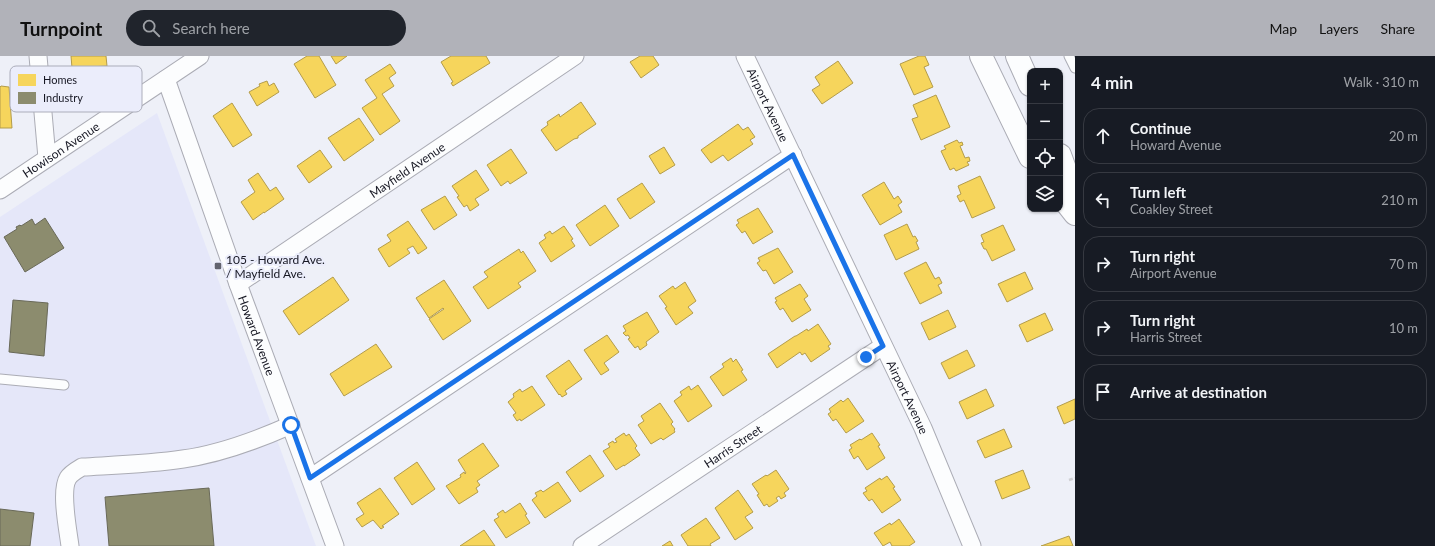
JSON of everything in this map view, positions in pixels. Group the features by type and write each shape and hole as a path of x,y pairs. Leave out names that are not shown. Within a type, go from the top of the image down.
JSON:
{"main road":[{"path":"981,56 1027,151"},
{"path":"1017,56 1027,78"},
{"path":"1063,163 1075,196"},
{"path":"1063,199 1075,214"}],"street":[{"path":"38,56 39,66"},
{"name":"Howison Avenue","path":"142,95 200,56"},
{"name":"Mayfield Avenue","path":"238,284 575,56"},
{"name":"Airport Avenue","path":"745,56 923,428 972,546"},
{"name":"Howard Avenue","path":"166,79 238,284 335,546"},
{"path":"43,112 47,158"},
{"name":"Howison Avenue","path":"0,190 116,112"},
{"path":"310,478 793,155"},
{"name":"Harris Street","path":"582,546 883,346"},
{"path":"70,546 64,491 67,479 73,472 82,467 183,459 226,450 267,436 291,425"}],"lane":[{"path":"1069,56 1075,68"},
{"path":"0,379 64,385"}],"path":[{"path":"1069,480 1075,478"}],"shaded area":[{"path":"157,113 316,546 0,546 0,217"}],"building: Homes":[{"path":"71,56 106,56 107,66 72,66"},
{"path":"307,56 319,56 336,85 315,98 294,64"},
{"path":"331,56 347,56 336,64"},
{"path":"451,56 486,56 490,63 453,86 451,83 453,82 441,62"},
{"path":"640,56 653,56 659,65 641,78 630,62"},
{"path":"919,56 925,56 929,65 924,67 933,87 914,95 900,64"},
{"path":"838,61 853,83 822,104 812,90 820,85 815,77"},
{"path":"390,64 396,73 389,78 394,86 382,94 400,121 380,135 362,108 377,98 365,80"},
{"path":"267,81 269,86 274,83 279,92 257,106 249,92 260,86 259,84"},
{"path":"0,87 9,87 12,128 0,128"},
{"path":"936,95 950,127 921,140 912,119 918,117 913,105"},
{"path":"581,102 596,124 578,136 578,138 556,151 541,130 548,125 547,122 559,114 560,117"},
{"path":"232,103 252,135 233,147 213,116"},
{"path":"359,118 374,140 344,161 328,138"},
{"path":"738,124 743,130 748,127 755,137 750,140 753,144 728,161 723,155 711,163 701,150"},
{"path":"957,140 959,143 962,142 963,145 960,146 965,158 969,157 970,161 967,162 969,165 956,171 954,168 950,170 941,151 946,149 944,146"},
{"path":"664,147 675,165 660,174 649,156"},
{"path":"511,149 527,173 510,184 508,181 501,186 487,165"},
{"path":"320,150 332,167 309,183 297,166"},
{"path":"476,170 489,190 475,199 479,205 470,211 467,205 464,207 452,186"},
{"path":"258,173 270,191 276,187 284,199 253,220 241,202 255,192 248,180"},
{"path":"980,176 995,208 972,218 964,200 960,202 957,196 961,194 958,186"},
{"path":"884,182 894,199 898,196 902,202 898,205 902,212 880,225 862,195"},
{"path":"642,183 655,202 630,219 617,199"},
{"path":"445,196 457,215 434,230 421,210"},
{"path":"605,205 619,226 590,246 576,225"},
{"path":"758,208 773,232 753,244 745,231 742,233 736,225 739,223 737,220"},
{"path":"408,221 427,248 418,254 413,246 407,249 410,253 389,267 378,249 391,241 387,235"},
{"path":"907,224 913,237 915,236 918,241 916,242 919,249 896,260 884,235"},
{"path":"1003,225 1015,250 992,261 981,243 984,242 981,235"},
{"path":"564,226 573,239 571,240 575,246 551,262 539,243 546,238 544,235 550,231 552,234"},
{"path":"778,248 793,272 774,284 766,270 763,271 757,263 760,261 758,258"},
{"path":"519,249 521,253 523,251 536,271 518,283 521,287 488,309 473,287 488,277 484,272"},
{"path":"926,262 935,279 939,277 942,283 938,285 942,293 920,304 904,273"},
{"path":"1025,272 1033,289 1007,302 998,284"},
{"path":"333,277 349,300 299,335 283,311"},
{"path":"444,280 471,321 443,340 429,319 444,309 443,308 429,318 416,298"},
{"path":"685,282 696,301 688,307 693,313 676,325 665,308 667,307 659,296 673,286 675,289"},
{"path":"800,284 808,296 804,299 811,310 792,322 783,308 780,310 775,302 777,301 775,298"},
{"path":"948,310 956,327 929,340 921,323"},
{"path":"647,312 659,332 646,342 647,345 640,350 638,346 635,348 628,339 630,338 628,335 626,336 623,333 626,331 623,326"},
{"path":"1045,313 1053,330 1027,342 1019,325"},
{"path":"818,324 831,344 828,346 830,349 811,362 805,353 802,355 800,352 777,368 768,354 795,336 807,329 808,331"},
{"path":"607,335 619,352 604,363 609,370 601,375 584,350"},
{"path":"376,344 392,367 344,396 330,374"},
{"path":"967,350 975,366 949,379 941,363"},
{"path":"731,358 733,362 736,359 747,380 723,396 710,377 724,367 722,364"},
{"path":"569,360 582,379 565,391 567,394 562,397 546,376"},
{"path":"698,385 712,406 688,422 674,401 682,395 680,392 689,386 691,390"},
{"path":"532,386 545,405 521,421 520,419 517,421 513,415 516,413 508,402 514,397 513,394 520,389 522,392"},
{"path":"986,389 994,406 967,419 959,402"},
{"path":"848,398 864,421 846,433 836,419 833,421 828,414 831,412 829,409 841,400 843,402"},
{"path":"1075,399 1075,419 1064,424 1057,407"},
{"path":"660,403 673,422 671,424 675,429 675,432 663,440 661,438 651,444 638,425 644,421 641,416"},
{"path":"1004,429 1012,447 985,458 977,441"},
{"path":"624,433 626,436 629,434 637,446 635,448 640,455 616,470 603,451 610,447 608,444 613,441 614,443 617,442 615,439"},
{"path":"872,433 880,445 878,446 885,458 867,470 858,456 854,459 849,450 852,448 850,445"},
{"path":"483,443 499,466 477,481 480,485 476,488 478,492 459,504 446,486 461,477 460,475 464,472 465,474 466,473 458,460"},
{"path":"590,455 604,476 580,492 566,472"},
{"path":"417,462 435,489 412,505 394,478"},
{"path":"776,470 789,489 784,493 786,496 781,499 779,496 776,498 778,501 769,507 767,504 764,506 757,495 759,494 752,484"},
{"path":"1023,470 1030,488 1002,499 995,481"},
{"path":"887,476 895,487 893,488 901,500 882,513 872,499 869,501 863,493 867,491 865,488 880,478 881,480"},
{"path":"558,482 571,501 545,518 532,500 537,496 535,493 541,490 543,492"},
{"path":"380,488 399,514 382,526 384,527 381,529 373,520 362,527 356,519 364,514 357,503"},
{"path":"738,490 753,512 745,517 753,528 735,540 715,508"},
{"path":"520,503 527,514 525,515 530,523 506,538 494,520 499,517 497,514 503,510 505,513"},
{"path":"706,518 720,538 710,544 711,546 688,546 681,535"},
{"path":"899,519 915,542 909,546 892,546 890,542 883,546 874,533 890,523 891,525"},
{"path":"484,530 495,546 460,546"},
{"path":"1069,536 1073,546 1041,546"},
{"path":"670,541 673,546 662,546"}],"building: Industry":[{"path":"45,218 64,248 25,272 4,237 17,229 16,227 21,226 32,219 35,225"},
{"path":"13,300 48,303 44,356 9,352"},
{"path":"209,488 214,546 109,546 105,497"},
{"path":"0,509 34,513 30,546 0,546"}],"place":[{"name":"105 - Howard Ave. / Mayfield Ave.","path":"218,266"}],"route":[{"path":"291,425 310,478 793,155 883,346 866,357"}]}
